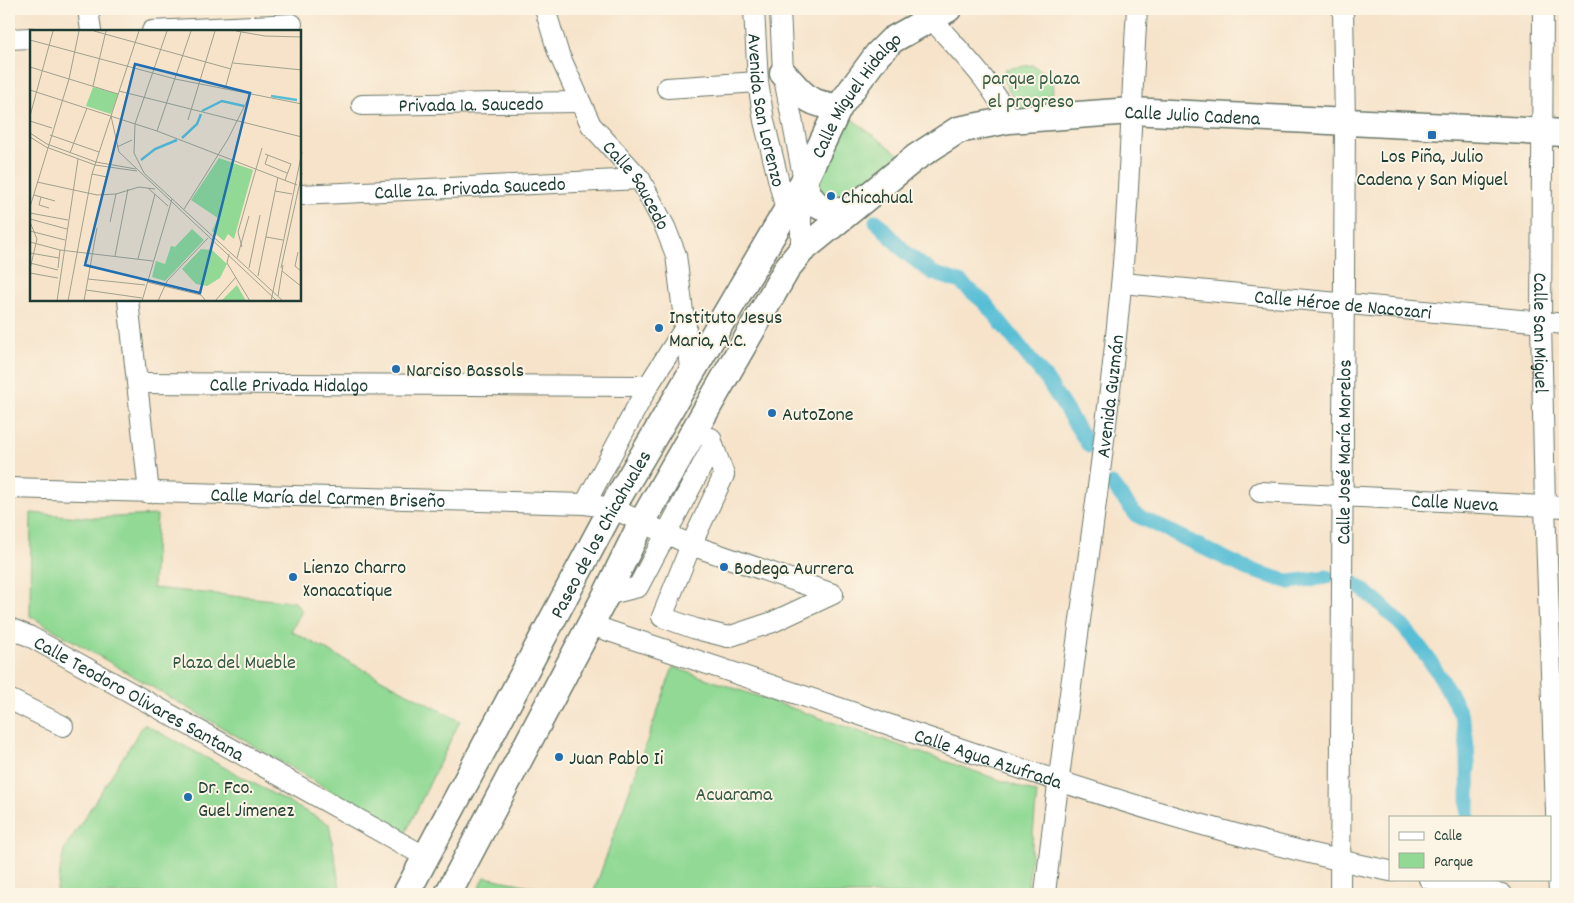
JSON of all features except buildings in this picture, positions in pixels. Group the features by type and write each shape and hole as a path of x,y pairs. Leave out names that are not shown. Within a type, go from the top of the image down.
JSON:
{"main road":[{"name":"Calle Miguel Hidalgo","path":"804,181 839,107 878,54 892,40 939,13"},
{"path":"783,73 805,97 819,106 839,107"},
{"name":"Calle Julio Cadena","path":"847,212 915,158 958,130 1009,120 1131,111 1554,132"},
{"path":"804,181 807,192 817,205 827,210 847,212"},
{"name":"Paseo de los Chicahuales","path":"406,894 612,508 804,181"},
{"name":"Paseo de los Chicahuales","path":"448,894 591,625 642,522 794,259 847,212"},
{"path":"767,244 778,243 786,248 794,259"}],"street":[{"path":"88,9 91,30"},
{"name":"Calle Saucedo","path":"545,9 558,52 591,125 640,179 665,227 676,255 691,376"},
{"name":"Avenida San Lorenzo","path":"754,9 758,82 764,121 786,211"},
{"name":"Avenida San Lorenzo","path":"780,9 783,73 804,181 794,259"},
{"name":"Avenida Guzmán","path":"1045,894 1057,781 1105,438 1122,283 1137,9"},
{"name":"Calle José María Morelos","path":"1340,894 1344,497 1344,9"},
{"name":"Calle San Miguel","path":"1543,9 1554,132 1541,322 1545,506 1560,708 1559,894"},
{"path":"939,13 1003,106 1009,120"},
{"path":"172,30 292,24"},
{"path":"9,39 30,38"},
{"path":"667,88 758,82"},
{"name":"Privada 1a. Saucedo","path":"362,105 579,102"},
{"name":"Calle 2a. Privada Saucedo","path":"301,194 640,179"},
{"name":"Calle Héroe de Nacozari","path":"1122,283 1565,324"},
{"path":"128,301 139,383 149,493"},
{"name":"Paseo de los Chicahuales","path":"585,504 648,386 686,326"},
{"name":"Calle Privada Hidalgo","path":"139,383 648,386"},
{"path":"691,545 724,475 704,417"},
{"path":"606,595 638,587 713,445"},
{"name":"Calle María del Carmen Briseño","path":"9,488 585,504 612,508 665,535 833,594 773,622 728,637 696,629 662,617 691,545"},
{"name":"Calle Nueva","path":"1260,492 1565,507"},
{"name":"Calle Agua Azufrada","path":"591,625 1057,781 1194,822 1340,861 1389,871"},
{"name":"Calle Teodoro Olivares Santana","path":"9,628 29,636 426,857"},
{"path":"9,699 63,726"},
{"path":"1434,880 1502,894"}],"green space":[{"name":"parque plaza el progreso","path":"1032,65 1053,77 1052,110 1019,110 1002,77 1005,69"},
{"path":"849,117 905,159 866,192 828,204 814,181 827,152"},
{"name":"Plaza del Mueble","path":"31,513 94,518 157,515 153,588 295,602 302,611 291,631 460,721 405,834 30,616"},
{"name":"Acuarama","path":"673,667 1037,793 1027,894 593,894"},
{"name":"Dr. Fco. Guel Jimenez","path":"144,724 329,824 341,894 56,894 64,850"},
{"path":"485,877 569,894 476,894"}],"waterway":[{"path":"876,221 906,253 923,266 933,273 960,282 985,303 1047,380 1089,446"},
{"path":"1112,484 1136,515 1247,569 1290,582 1327,577"},
{"path":"1352,582 1394,617 1418,644 1439,674 1458,707 1466,736 1468,816"}],"place":[{"name":"Los Piña, Julio Cadena y San Miguel","path":"1432,135"},
{"name":"Chicahual","path":"831,196"},
{"name":"Instituto Jesus Maria, A.C.","path":"659,328"},
{"name":"Narciso Bassols","path":"396,369"},
{"name":"AutoZone","path":"772,413"},
{"name":"Bodega Aurrera","path":"724,567"},
{"name":"Lienzo Charro Xonacatique","path":"293,577"},
{"name":"Juan Pablo Ii","path":"559,757"},
{"name":"Dr. Fco. Guel Jimenez","path":"188,797"}]}
